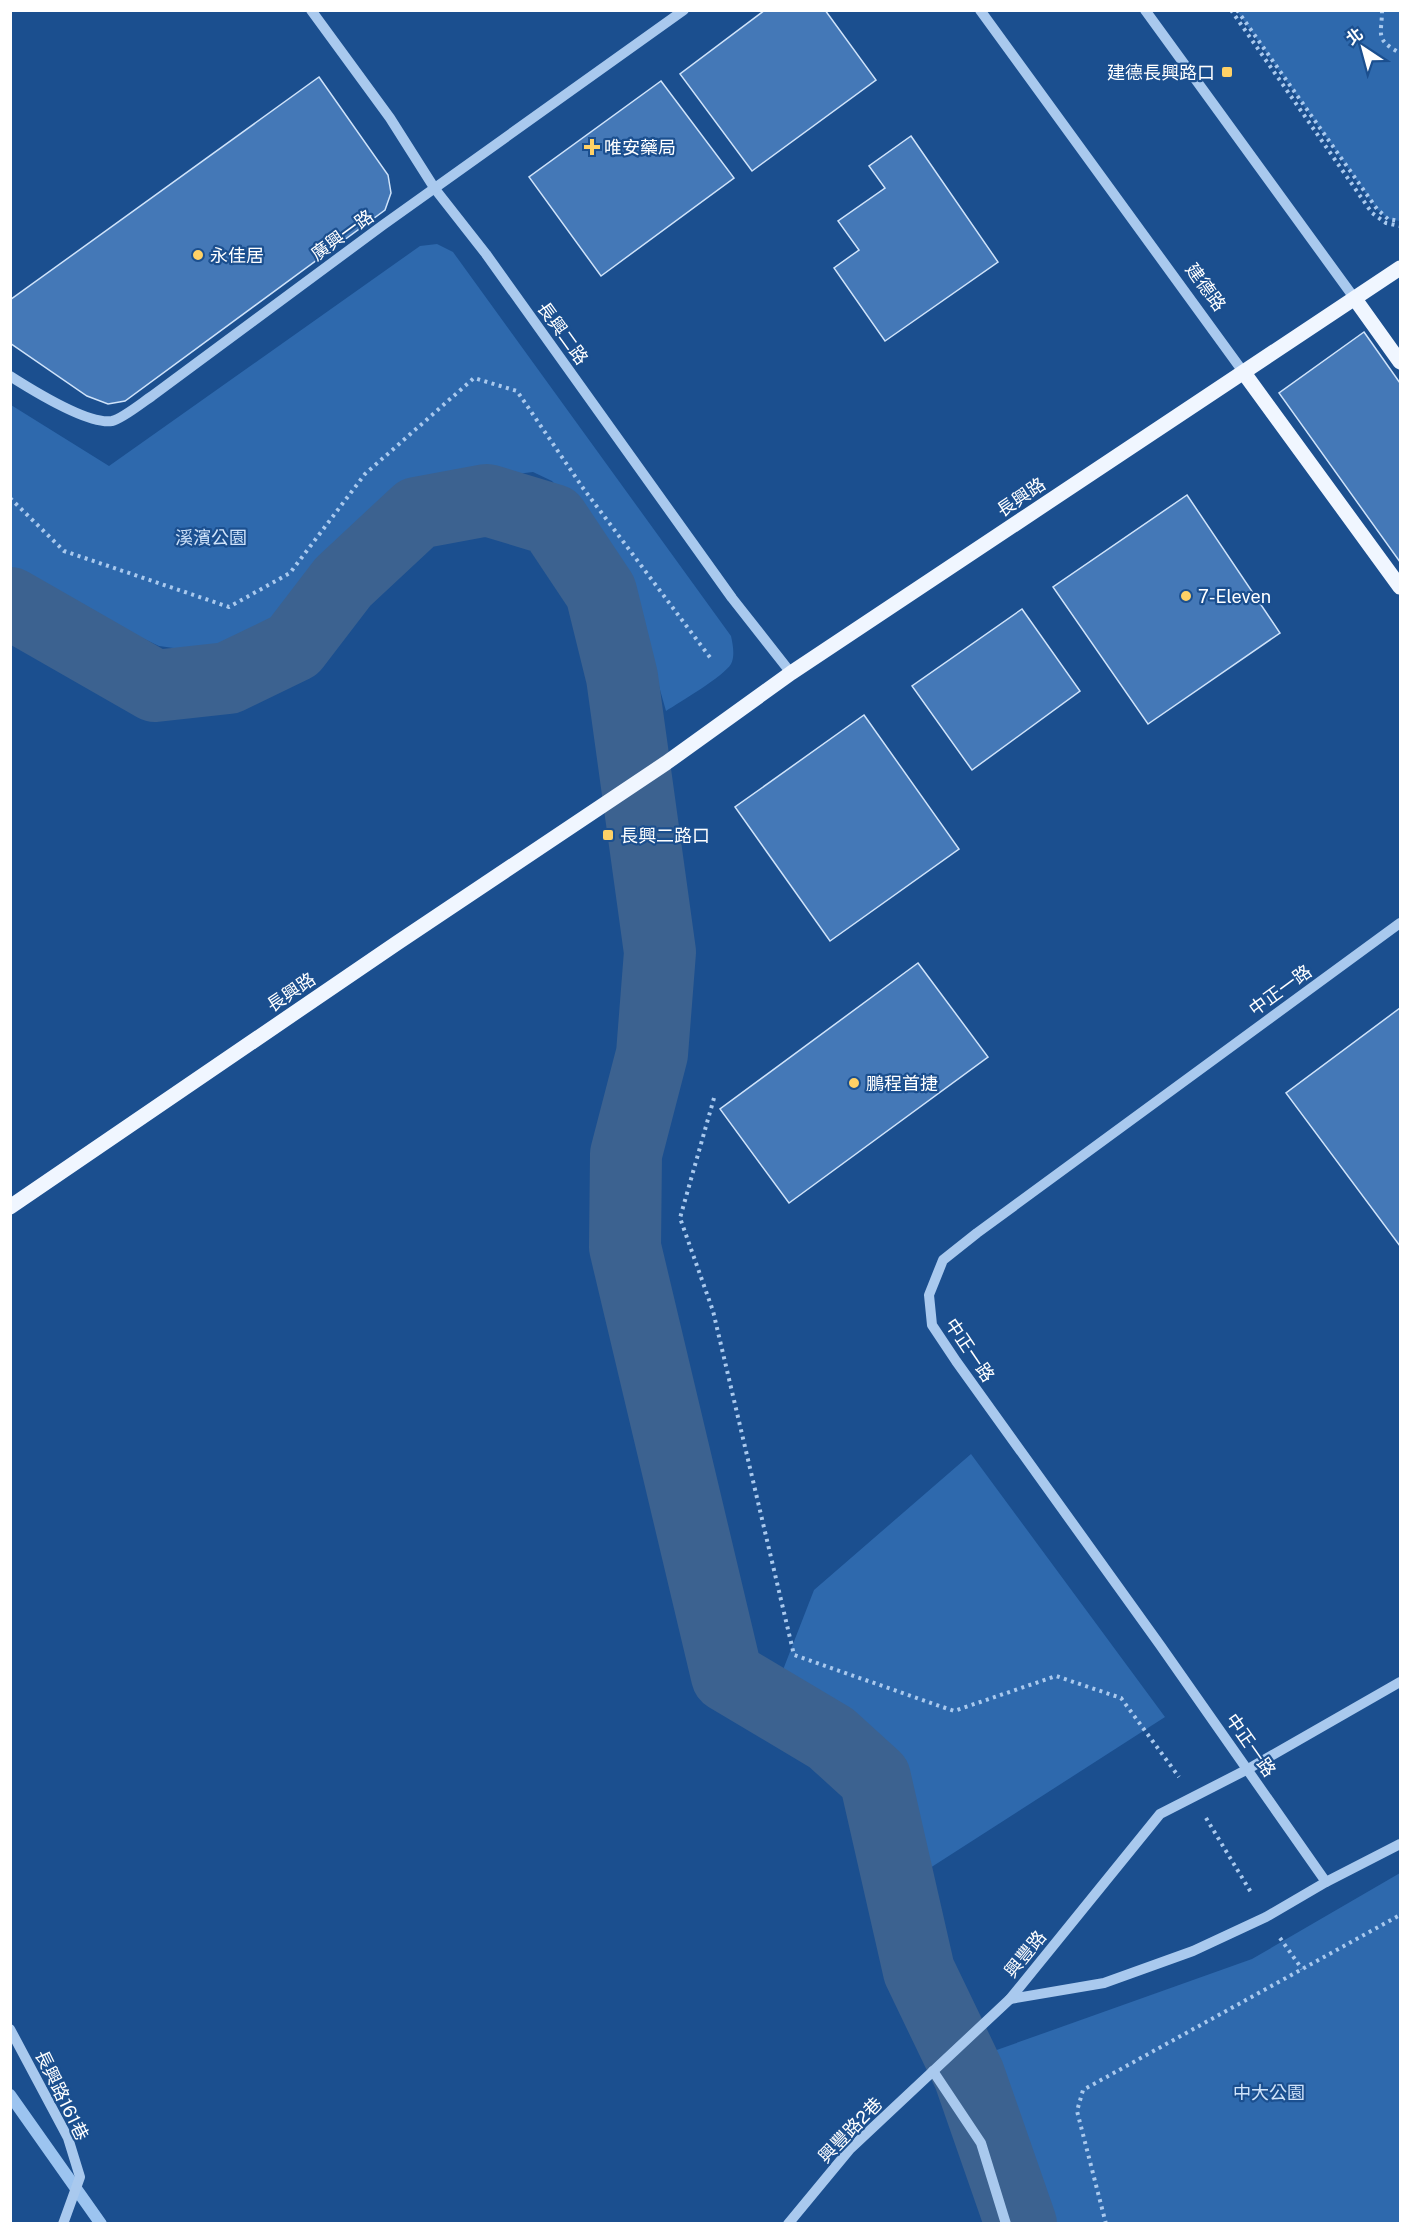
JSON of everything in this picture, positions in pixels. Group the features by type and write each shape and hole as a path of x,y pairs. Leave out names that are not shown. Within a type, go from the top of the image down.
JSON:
{"main road":[{"name":"長興路","path":"10,1207 666,763 791,673 1401,268"},
{"path":"1355,299 1401,362"},
{"name":"建德路","path":"1244,373 1401,587"}],"street":[{"name":"長興二路","path":"311,10 390,118 435,189 486,254 732,598 791,673"},
{"name":"廣興一路","path":"10,376 38,393 93,419 114,421 152,396 684,10"},
{"name":"建德路","path":"980,10 1244,373"},
{"path":"1145,10 1355,299"},
{"name":"中正一路","path":"1326,1882 1248,1769 956,1361 932,1325 929,1294 944,1260 977,1233 1401,923"},
{"name":"興豐路","path":"1010,1998 1161,1814 1248,1769 1401,1682"},
{"name":"興豐路","path":"1010,1998 1104,1983 1193,1951 1266,1917 1326,1882 1401,1844"},
{"name":"興豐路2巷","path":"788,2223 850,2149 1010,1998"},
{"name":"長興路161巷","path":"10,2030 68,2138 80,2177 63,2223"},
{"path":"937,2068 981,2143 1006,2223"}],"path":[{"path":"1231,10 1372,213 1386,224 1401,226"},
{"path":"1237,10 1377,209 1388,219 1401,221"},
{"path":"1382,10 1379,31 1382,39 1390,48 1401,53"},
{"path":"10,498 64,551 229,607 290,573 365,474 474,378 517,391 584,488 712,660"},
{"path":"714,1098 680,1218 713,1311 794,1655 954,1711 1056,1676 1121,1698 1193,1797 1266,1917 1302,1970"},
{"path":"1106,2223 1077,2111 1083,2090 1401,1915"}],"green space":[{"path":"1237,11 1400,11 1400,221 1388,219 1377,209"},
{"name":"溪濱公園","path":"437,244 453,252 731,636 732,661 720,675 666,711 634,598 621,571 598,534 552,481 533,472 450,482 393,502 341,550 324,575 307,611 265,642 231,656 159,646 54,596 11,569 11,405 109,466 420,246"},
{"path":"971,1454 1165,1717 930,1868 904,1771 873,1743 781,1675 814,1590"},
{"name":"中大公園","path":"1400,1873 1400,2223 1040,2223 991,2052 1252,1959"}],"building":[{"path":"765,10 825,10 876,80 752,171 680,74"},
{"name":"永佳居","path":"319,77 388,175 391,193 385,210 125,401 108,404 87,396 10,343 10,300"},
{"path":"661,81 734,178 601,276 529,177"},
{"path":"911,136 998,262 885,341 834,268 859,250 838,221 885,188 869,166"},
{"path":"1364,332 1400,383 1400,562 1279,393"},
{"path":"1187,495 1280,633 1148,724 1053,587"},
{"path":"1022,609 1080,691 972,770 912,686"},
{"path":"864,715 959,849 830,941 735,807"},
{"name":"鵬程首捷","path":"918,963 988,1057 789,1203 720,1109"},
{"path":"1400,1008 1400,1246 1286,1093"}],"waterway":[{"path":"10,603 155,686 228,678 294,646 343,582 417,513 487,500 553,520 601,592 622,677 660,952 652,1054 626,1154 625,1247 727,1676 831,1738 875,1778 919,1971 969,2075 1021,2224"},
{"path":"10,2095 101,2224"}],"place":[{"name":"建德長興路口","path":"1227,72"},
{"name":"唯安藥局","path":"592,147"},
{"name":"永佳居","path":"198,255"},
{"name":"7-Eleven","path":"1186,596"},
{"name":"長興二路口","path":"608,835"},
{"name":"鵬程首捷","path":"854,1083"}]}
